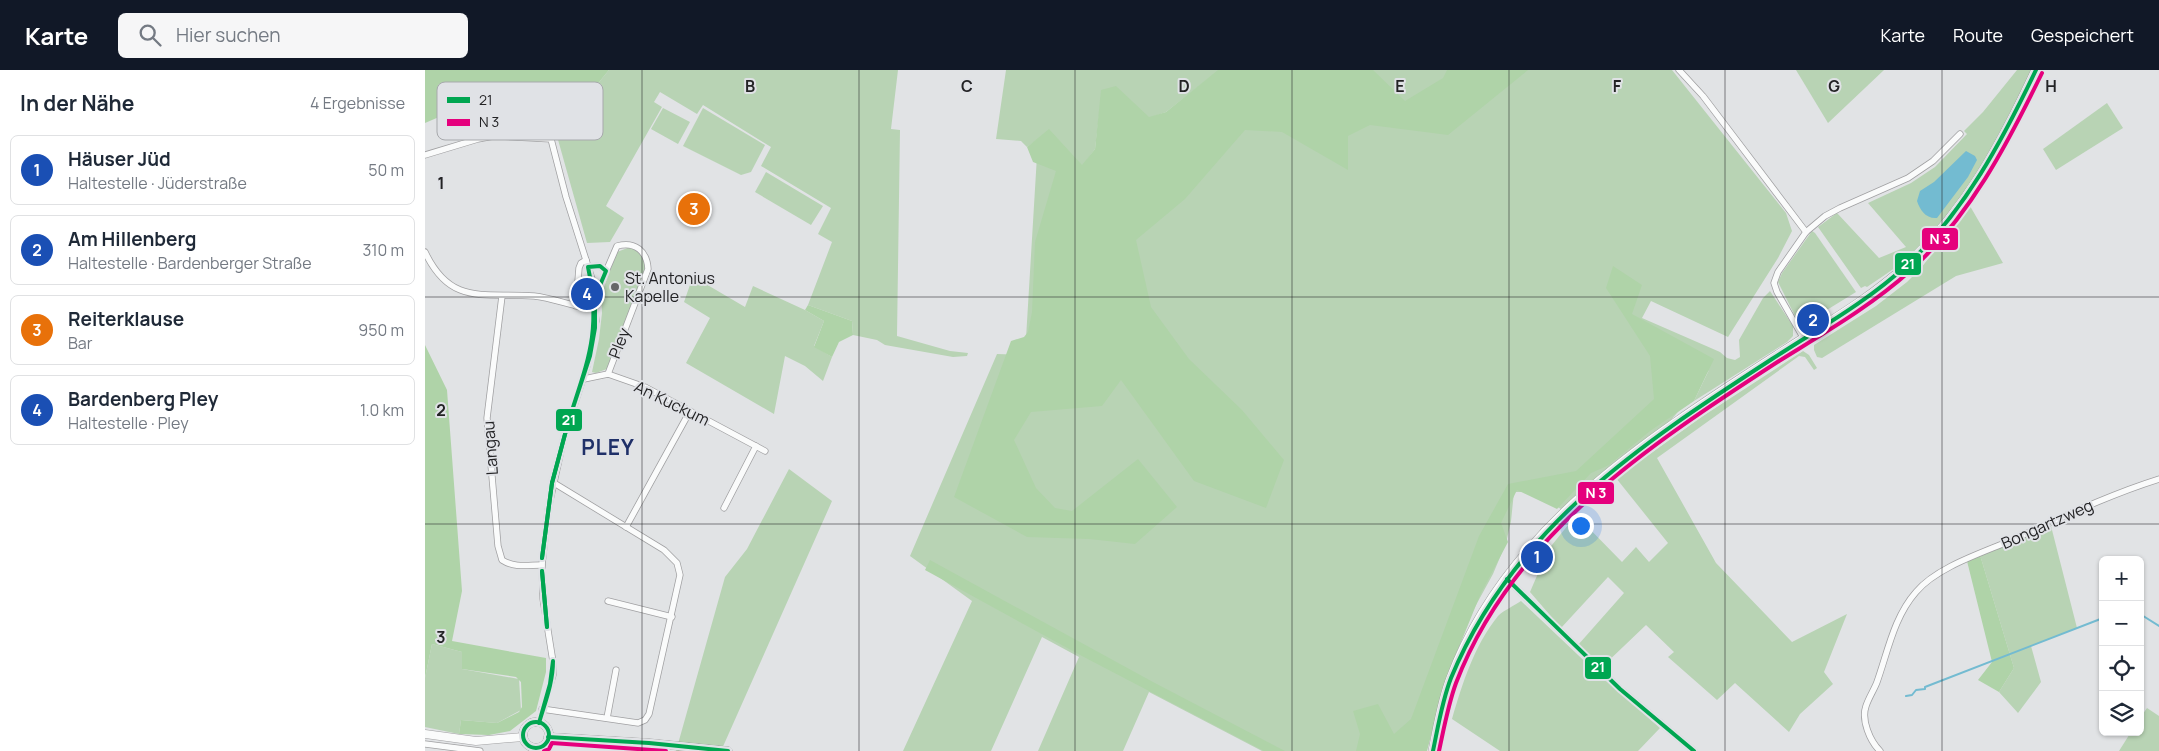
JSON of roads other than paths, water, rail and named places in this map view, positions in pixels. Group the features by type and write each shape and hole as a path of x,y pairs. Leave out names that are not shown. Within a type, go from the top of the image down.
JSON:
{"main road":[{"path":"1433,751 1450,680 1461,654 1485,610 1507,579 1565,511 1613,469 1655,437 1869,295 1905,266 1944,225 1987,168 2004,138 2036,70"}],"street":[{"path":"1679,70 1703,96 1806,232"},
{"path":"1804,339 1777,292 1774,283 1778,272 1806,232 1825,216 1839,208 1908,178 1933,161 1960,134"},
{"name":"Pley","path":"425,156 472,140"},
{"name":"Pley","path":"539,723 553,676 553,662 543,599 542,565 559,455 584,379 593,340 595,307 589,267 565,197 551,140"},
{"name":"Pley","path":"595,297 617,246 629,244 637,247 644,254 648,262 648,269 608,374"},
{"path":"425,252 440,274 455,288 474,295 534,296 576,306 595,307"},
{"path":"576,306 579,268 581,263 586,260"},
{"path":"589,267 600,266 606,271"},
{"name":"Langau","path":"501,296 487,418 499,546 502,560 507,564 542,565"},
{"path":"584,379 608,374"},
{"name":"An Kuckum","path":"608,374 645,387 765,451"},
{"path":"626,527 690,410"},
{"path":"724,508 756,446"},
{"name":"Bongartzweg","path":"1880,751 1868,731 1865,707 1875,687 1896,626 1905,607 1916,591 1937,575 2087,505 2120,491 2159,479"},
{"path":"542,709 638,723 645,720 681,575 677,563 664,550 554,483"},
{"path":"1507,579 1620,689 1694,751"},
{"path":"608,601 672,617"},
{"path":"607,718 616,670"},
{"path":"539,723 545,727 548,737 545,744 533,749 523,737 527,726 539,723"},
{"path":"425,734 476,741 523,737"},
{"path":"548,737 649,743 728,751"},
{"path":"425,744 480,751"}],"water":[{"path":"1966,151 1975,156 1977,160 1968,177 1937,218 1930,217 1922,211 1917,201 1920,191 1934,182"}],"waterway":[{"path":"2144,617 2159,626"},
{"path":"1906,696 1912,695 1916,690 1925,689 1925,687 2099,620"}],"place":[{"name":"Reiterklause","path":"694,209"},
{"name":"St. Antonius Kapelle","path":"615,287"},
{"name":"Bardenberg Pley","path":"587,294"},
{"name":"Am Hillenberg","path":"1813,320"},
{"name":"Häuser Jüd","path":"1537,557"}],"district":[{"name":"PLEY","path":"608,447"}]}
